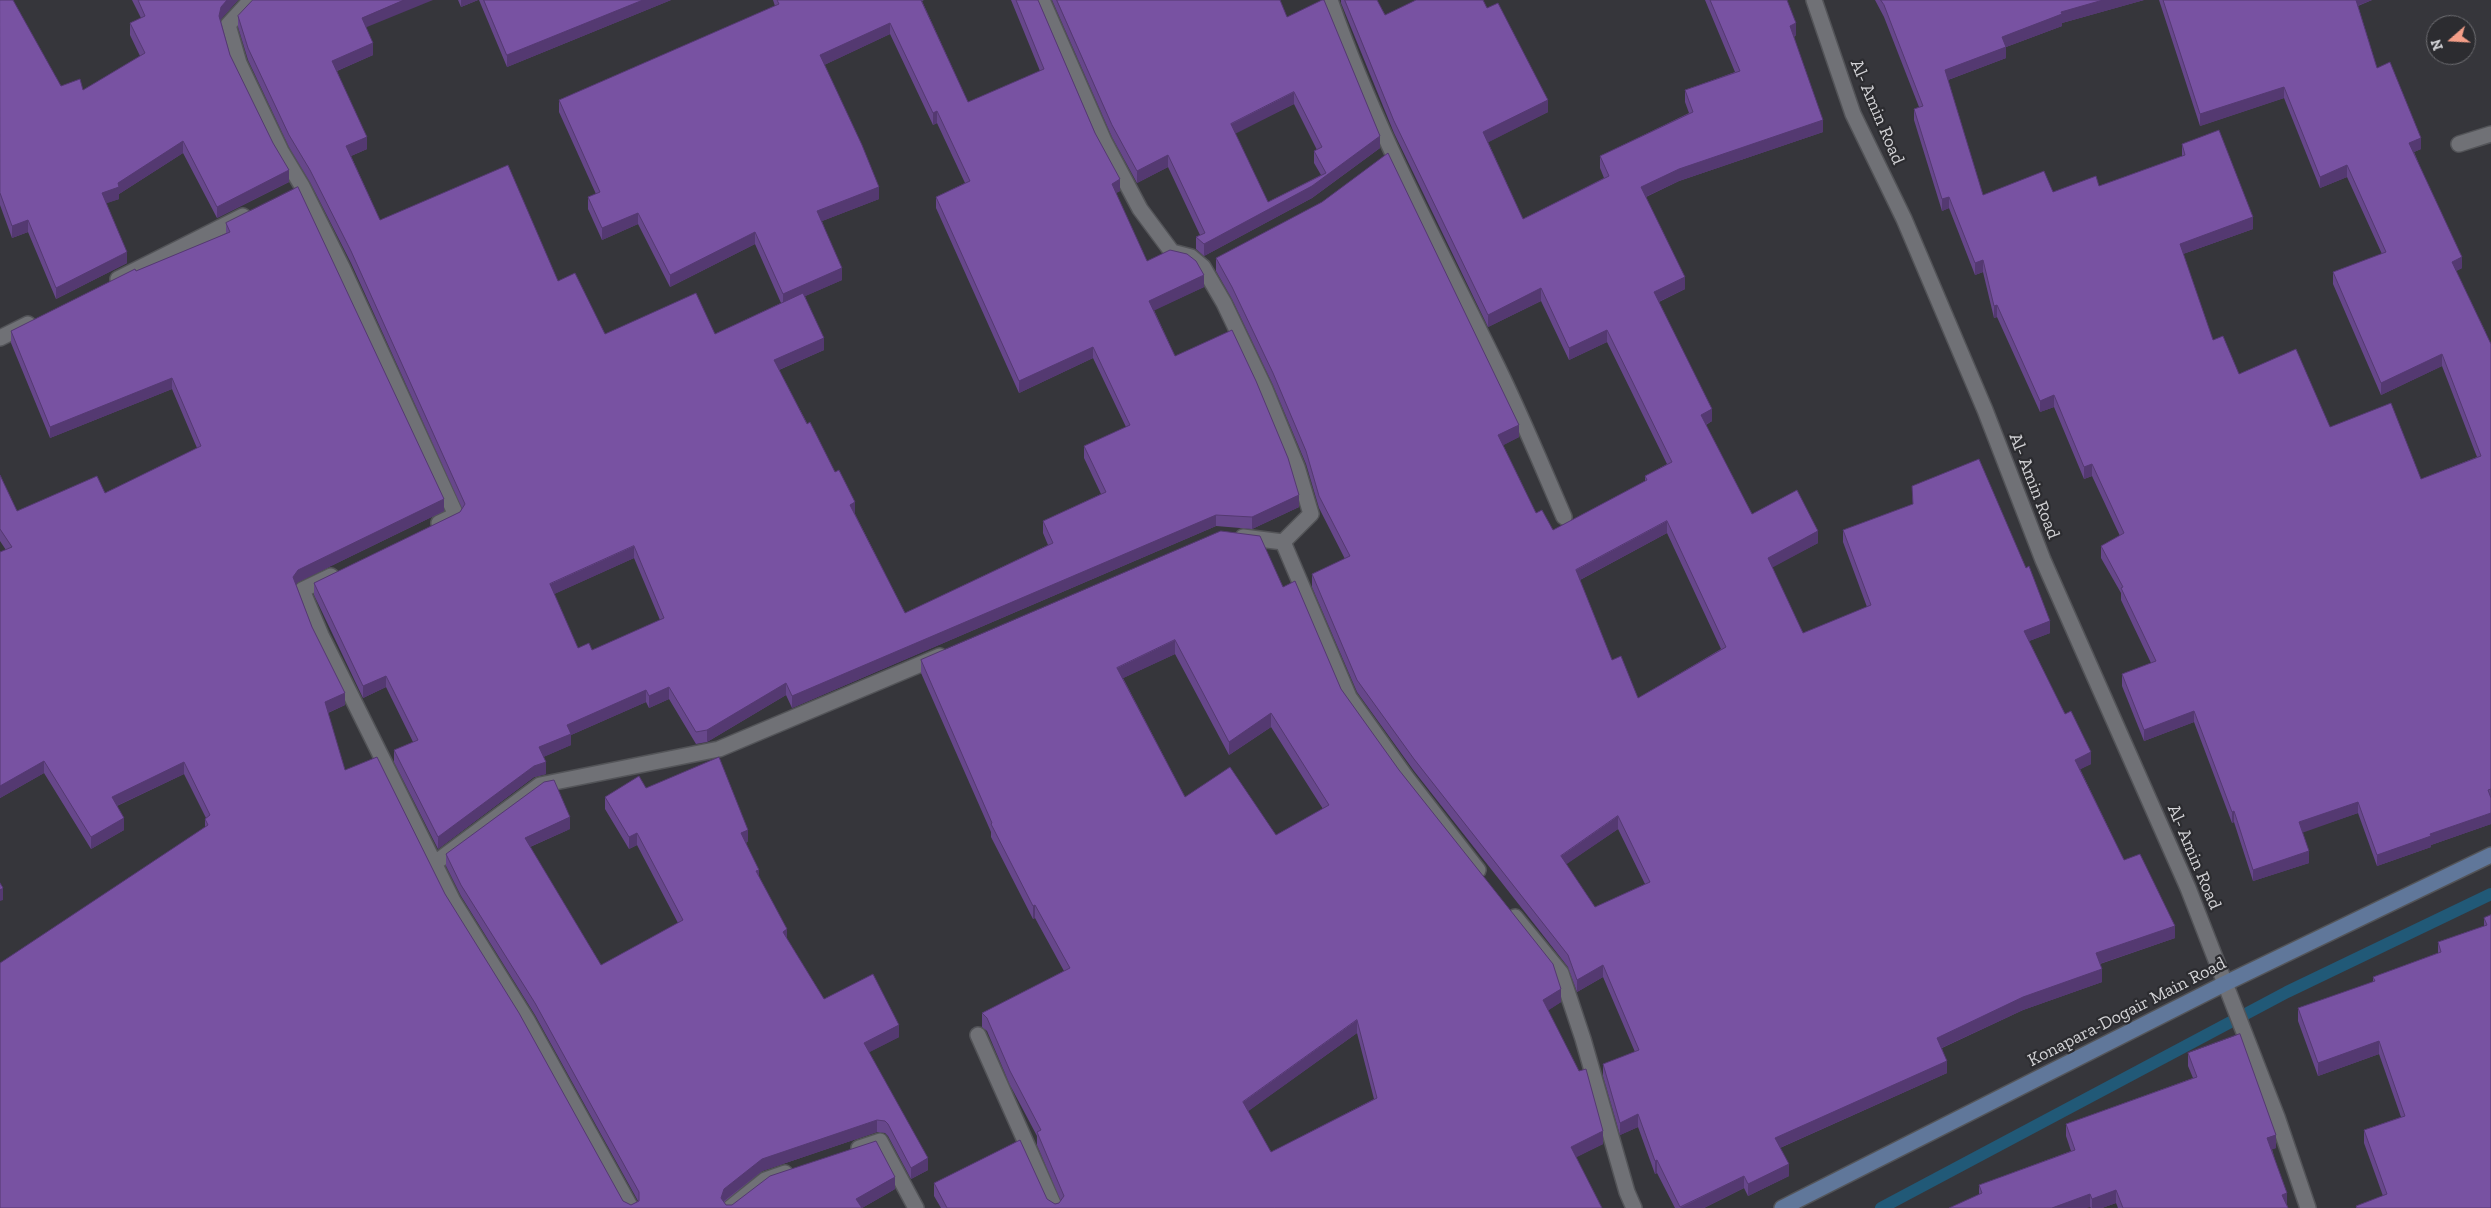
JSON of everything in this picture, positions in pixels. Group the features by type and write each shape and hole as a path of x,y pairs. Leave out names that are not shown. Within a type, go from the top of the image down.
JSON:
{"main road":[{"name":"Konapara-Dogair Main Road","path":"1782,1208 2226,983 2491,855"}],"street":[{"path":"251,0 228,25 239,63 281,151 302,186 456,515 422,531"},
{"path":"1042,0 1104,141 1140,209 1172,252 1191,257 1203,267 1224,303 1265,389 1297,467 1311,514 1283,542"},
{"path":"1330,0 1350,58 1425,225 1494,360 1564,517"},
{"name":"Al- Amin Road","path":"1814,0 1853,114 1904,219 1985,410 2043,560 2188,888 2226,983 2308,1208"},
{"path":"2459,144 2491,134"},
{"path":"1377,162 1392,151"},
{"path":"285,195 302,186"},
{"path":"107,284 258,209"},
{"path":"1203,267 1219,258"},
{"path":"0,338 44,316"},
{"path":"1229,536 1283,542"},
{"path":"1283,542 1350,697 1406,778 1489,884"},
{"path":"345,569 302,590 322,635 453,901 526,1020 631,1208"},
{"path":"435,863 540,784 720,749 952,651"},
{"path":"1507,907 1561,974 1583,1039 1627,1192 1634,1208"},
{"path":"978,1034 1055,1208"},
{"path":"845,1153 880,1141 916,1208"},
{"path":"730,1208 765,1180 800,1168"}],"building":[{"path":"0,0 13,0 61,86 80,79 83,90 145,53 130,23 145,16 138,0 227,0 221,7 219,16 230,55 273,143 289,170 217,207 183,141 118,183 119,187 102,193 127,252 56,288 28,220 12,226 0,193"},
{"path":"253,0 404,0 362,18 373,43 332,61 367,137 346,146 380,220 508,165 558,281 575,273 605,334 696,293 715,334 803,293 824,338 774,360 807,424 810,422 835,472 839,470 855,502 850,505 905,613 1053,543 1043,521 1106,492 1084,446 1130,425 1093,347 1019,381 936,197 970,181 937,111 933,113 890,23 820,55 862,145 879,187 817,211 842,268 783,294 755,232 670,275 638,213 602,228 588,197 600,192 559,100 779,4 777,0 921,0 968,102 1044,69 1016,0 1038,0 1095,133 1120,179 1112,184 1147,261 1170,250 1187,254 1196,261 1204,275 1149,301 1175,356 1232,330 1256,381 1288,458 1299,495 1252,517 1216,515 792,696 786,683 707,730 696,732 669,687 649,696 646,690 567,725 571,734 539,747 546,762 534,766 438,837 394,750 418,740 386,676 363,686 314,583 460,512 465,504 351,251 310,170 289,135 248,48 238,16","holes":["634,546 664,618 592,650 589,643 578,648 550,584"]},
{"path":"484,0 643,0 507,55"},
{"path":"1057,0 1280,0 1287,17 1324,0 1380,136 1312,186 1204,244 1196,237 1205,233 1168,155 1137,171 1112,125","holes":["1294,92 1322,147 1314,151 1326,173 1268,202 1231,124"]},
{"path":"1345,0 1377,0 1385,15 1416,0 1483,0 1487,8 1498,3 1548,100 1483,132 1523,219 1609,176 1600,156 1693,112 1685,90 1740,71 1710,0 1787,0 1796,23 1790,26 1823,120 1679,169 1641,187 1685,277 1654,292 1712,409 1701,415 1752,514 1797,490 1818,531 1768,558 1803,633 1871,605 1843,530 1913,504 1912,486 1979,459 2026,568 2029,566 2050,621 2024,631 2065,714 2071,711 2091,752 2075,760 2124,860 2140,854 2175,926 2096,953 2102,969 2023,997 1937,1038 1947,1061 1775,1138 1789,1164 1748,1184 1744,1176 1680,1207 1657,1160 1655,1161 1638,1114 1620,1123 1603,1064 1639,1050 1603,965 1577,980 1568,955 1414,759 1357,680 1312,574 1350,556 1319,496 1306,451 1273,373 1216,258 1322,202 1388,153 1519,425 1498,435 1536,513 1542,510 1553,530 1647,480 1645,476 1672,462 1607,330 1569,348 1541,288 1488,315 1394,121","holes":["1667,521 1726,647 1638,698 1621,656 1612,660 1576,570","1618,816 1650,882 1595,907 1561,856"]},
{"path":"1881,0 2103,0 2061,12 2062,14 2002,37 2006,47 1945,70 1983,195 2044,171 2053,192 2096,176 2099,186 2185,155 2182,144 2219,130 2253,217 2180,244 2213,340 2223,336 2239,374 2296,349 2330,427 2391,403 2421,479 2481,456 2442,354 2381,383 2333,272 2386,252 2347,165 2320,177 2284,87 2200,114 2163,0 2356,0 2377,68 2390,62 2421,138 2409,143 2462,257 2452,262 2491,344 2491,789 2488,790 2491,798 2491,813 2377,855 2358,802 2299,822 2309,851 2253,870 2234,811 2232,812 2194,711 2144,730 2122,674 2156,661 2121,588 2123,587 2101,546 2124,533 2092,464 2084,467 2054,395 2040,401 1997,305 1994,306 1983,260 1975,263 1949,197 1942,199 1914,109 1923,106"},
{"path":"298,187 444,499 298,570 293,577 312,627 345,693 325,702 345,770 377,757 445,894 519,1013 623,1201 631,1205 639,1201 639,1192 535,1003 461,885 446,854 544,782 554,780 570,817 525,838 601,965 683,920 637,833 629,837 605,797 639,776 646,788 719,757 748,830 741,833 759,870 756,871 787,929 783,932 824,999 873,974 899,1025 864,1043 928,1158 911,1168 888,1124 885,1121 877,1120 762,1159 724,1189 721,1198 726,1205 732,1205 770,1176 876,1141 895,1177 856,1199 862,1208 0,1208 0,963 208,825 205,819 210,815 184,762 112,797 124,818 91,837 44,761 0,786 0,552 12,547 0,529 0,475 17,511 97,476 105,493 201,446 172,378 50,427 11,331 135,269 136,271 230,232 226,223"},
{"path":"1221,531 1260,536 1283,587 1295,581 1341,689 1399,770 1553,964 1561,989 1543,1000 1579,1071 1586,1069 1603,1131 1571,1147 1602,1208 947,1208 934,1183 1020,1140 1047,1199 1055,1204 1059,1203 1064,1196 1037,1132 1041,1130 1010,1071 987,1018 982,1013 1070,968 1035,905 1033,906 991,824 921,660","holes":["1175,640 1229,742 1271,713 1329,805 1276,835 1230,767 1185,797 1117,668","1357,1020 1377,1098 1271,1152 1243,1102"]},
{"path":"2491,915 2491,1208 2357,1208 2356,1206 2387,1194 2364,1130 2405,1116 2379,1041 2318,1063 2298,1008 2375,981 2373,977 2441,952 2438,942 2487,925 2484,918"},
{"path":"2240,1034 2276,1135 2267,1138 2287,1193 2282,1195 2288,1208 2123,1208 2116,1190 2092,1199 2090,1194 2052,1208 1949,1208 1982,1193 1979,1185 2075,1150 2066,1124 2197,1077 2188,1053"}],"waterway":[{"path":"1881,1208 2287,992 2491,894"}]}
